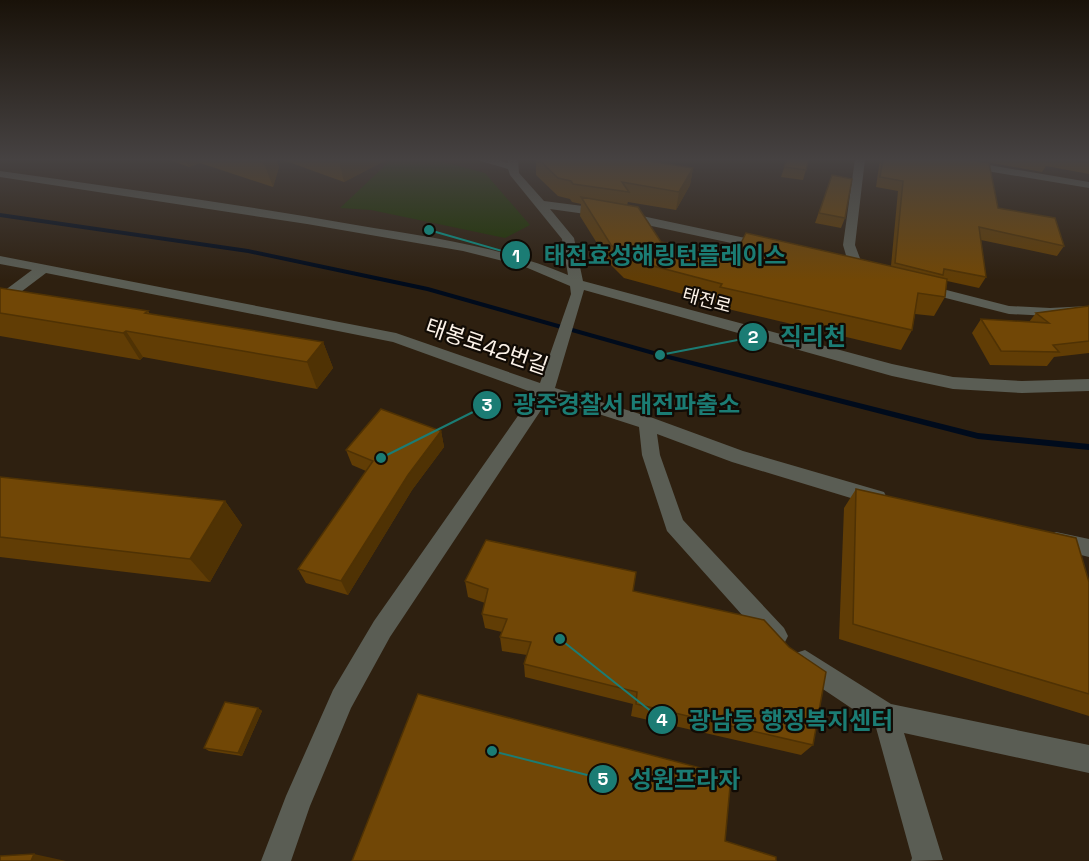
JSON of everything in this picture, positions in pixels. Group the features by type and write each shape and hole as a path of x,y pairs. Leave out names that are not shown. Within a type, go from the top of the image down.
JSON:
{"street":[{"name":"태전로","path":"166,199 463,247 528,263 578,289 892,370 953,383 1022,387 1089,385"},
{"path":"276,861 296,806 342,699 382,629 545,391 554,369 578,289 568,238 534,199"},
{"path":"841,262 862,271 849,245 855,199"},
{"path":"538,204 614,214 773,248"},
{"name":"태봉로42번길","path":"1,261 396,338 545,391 647,423 739,457 894,502"},
{"path":"0,300 44,269"},
{"path":"907,284 1009,310 1050,312 1089,310"},
{"path":"647,423 651,455 674,525 789,651 886,716 1089,759"},
{"path":"1041,538 1080,552"},
{"path":"886,716 928,860 926,861"}],"green space":[{"path":"349,199 508,199 530,225 505,238 371,210 340,208"}],"building":[{"path":"582,199 638,207 661,242 733,259 746,233 947,279 945,297 918,293 912,330 720,287 722,284 627,259 611,245"},
{"path":"824,199 848,199 845,218 819,213"},
{"path":"901,199 996,199 998,208 1055,218 1064,246 979,227 986,277 944,269 943,275 895,263"},
{"path":"0,288 323,342 307,362 126,331 123,333 0,313"},
{"path":"1089,306 1089,341 1053,345 1059,352 1001,351 981,319 1049,323 1036,313"},
{"path":"381,409 441,431 408,475 341,581 298,569 373,461 346,450"},
{"path":"0,477 225,501 190,559 0,537"},
{"path":"856,489 1076,538 1089,582 1089,694 853,624"},
{"path":"486,540 636,572 633,591 764,620 789,647 826,672 813,745 636,704 637,692 524,664 531,642 500,637 507,619 482,614 488,589 465,581"},
{"path":"418,694 731,776 725,841 776,857 776,861 352,861"},
{"path":"225,702 258,708 238,753 204,748"},
{"path":"34,854 31,861 0,861 0,856"}],"waterway":[{"path":"0,215 248,251 428,289 660,355 978,436 1089,447"}],"place":[{"name":"태전효성해링턴플레이스","path":"429,230"},
{"name":"직리천","path":"660,355"},
{"name":"광주경찰서 태전파출소","path":"381,458"},
{"name":"광남동 행정복지센터","path":"560,639"},
{"name":"성원프라자","path":"492,751"}]}
